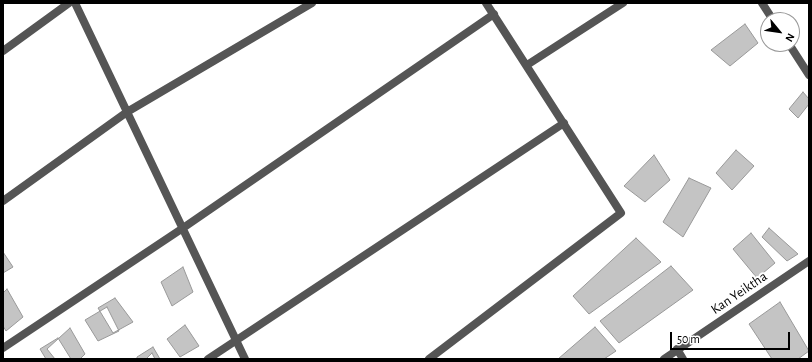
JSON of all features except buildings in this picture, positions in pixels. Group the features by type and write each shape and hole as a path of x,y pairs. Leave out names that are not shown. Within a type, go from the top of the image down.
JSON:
{"street":[{"path":"3,51 69,3"},
{"path":"75,3 245,359"},
{"path":"3,201 127,112 312,3"},
{"path":"429,359 621,212 486,3"},
{"path":"527,65 623,3"},
{"path":"762,3 768,12"},
{"path":"3,348 183,228 494,14"},
{"path":"794,52 809,75"},
{"path":"208,359 564,123"},
{"name":"Kan Yeiktha","path":"664,359 809,261"},
{"path":"678,350 683,359"}]}
